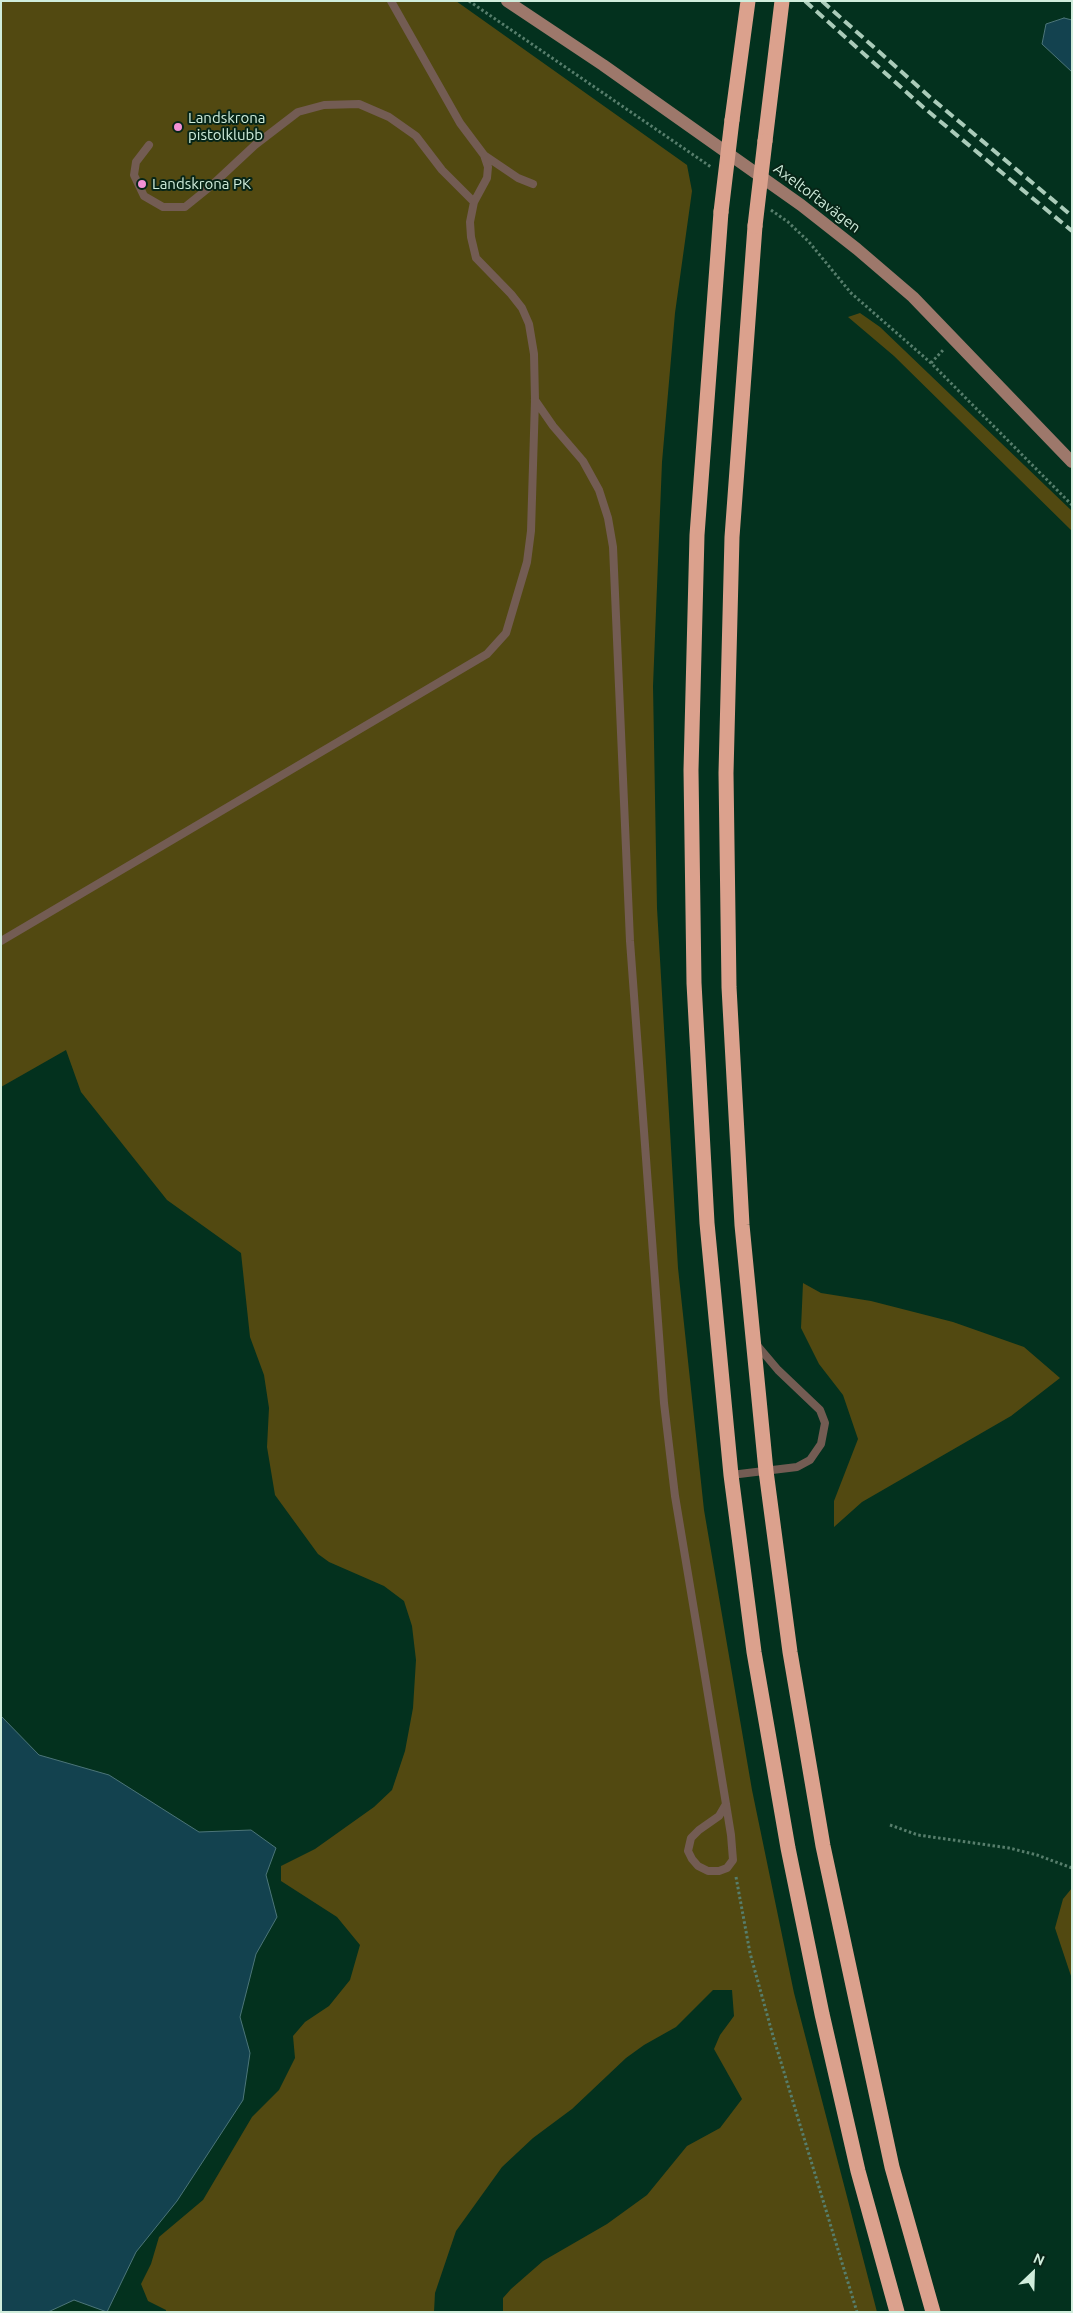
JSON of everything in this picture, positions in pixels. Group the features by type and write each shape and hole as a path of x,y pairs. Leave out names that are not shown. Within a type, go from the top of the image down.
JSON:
{"highway":[{"path":"748,1 721,212 697,535 691,770 694,983 707,1223 731,1475 754,1652 788,1848 822,2014 858,2171 897,2312"},
{"path":"782,1 755,226 732,538 726,773 729,988 742,1225 766,1471 790,1652 823,1846 892,2167 933,2312"}],"main road":[{"name":"Axeltoftavägen","path":"507,1 610,70 801,205 857,249 913,297 1072,462"}],"lane":[{"path":"1,941 487,654 506,633 527,562 531,531 535,400 534,354 529,324 522,308 511,294 476,258 470,237 470,222 474,202 487,178 488,167 484,156 460,123 391,1"},
{"path":"149,145 136,162 134,175 144,196 162,207 185,206 298,112 324,105 359,104 389,117 416,136 442,170 474,202"},
{"path":"484,156 518,178 533,184"},
{"path":"535,400 553,426 583,461 595,483 608,518 613,546 630,941 664,1403 675,1496 726,1804 733,1860 727,1868 719,1871 708,1871 698,1866 688,1851 691,1838 719,1816 726,1804"},
{"path":"731,1475 797,1467 810,1460 821,1444 825,1423 820,1410 778,1370 752,1337"}],"path":[{"path":"469,1 714,170"},
{"path":"764,204 788,222 809,242 850,292 931,363 1072,505"},
{"path":"890,1825 918,1835 1009,1848 1037,1855 1072,1868"},
{"path":"733,1860 752,1962 857,2312"}],"shaded area":[{"path":"1,1 456,1 687,165 692,191 675,313 662,462 653,686 657,908 678,1268 704,1510 752,1790 794,1993 877,2312 503,2312 503,2298 511,2289 543,2261 607,2224 647,2195 687,2146 720,2128 742,2099 714,2049 720,2035 734,2016 732,1990 713,1990 676,2027 644,2045 626,2058 572,2109 533,2138 502,2167 456,2231 435,2293 434,2312 166,2312 166,2310 148,2301 141,2284 151,2264 159,2237 203,2200 252,2117 279,2090 295,2058 293,2036 305,2022 329,2006 350,1980 360,1945 337,1917 281,1881 281,1866 315,1849 374,1807 392,1790 405,1751 413,1708 416,1660 412,1626 404,1601 384,1586 329,1562 318,1554 275,1495 267,1447 269,1408 264,1375 250,1337 241,1253 167,1200 81,1092 66,1050 1,1087"},
{"path":"860,313 880,327 1072,511 1072,531 894,356 848,317"},
{"path":"803,1283 821,1293 871,1301 953,1322 1024,1347 1060,1378 1011,1416 862,1502 834,1527 834,1501 858,1439 843,1395 819,1364 801,1328"},
{"path":"1072,1888 1072,1979 1055,1928 1063,1899"}],"water":[{"path":"1064,18 1072,20 1072,72 1042,44 1046,24"},
{"path":"1,1716 39,1755 109,1775 199,1832 251,1830 276,1848 266,1875 277,1917 256,1954 240,2017 250,2053 243,2100 177,2201 136,2252 107,2312 74,2300 48,2312 1,2312"}],"railway":[{"path":"805,1 923,107 1072,231"},
{"path":"822,1 931,98 1072,216"}],"place":[{"name":"Landskrona pistolklubb","path":"178,127"},
{"name":"Landskrona PK","path":"142,184"}]}
